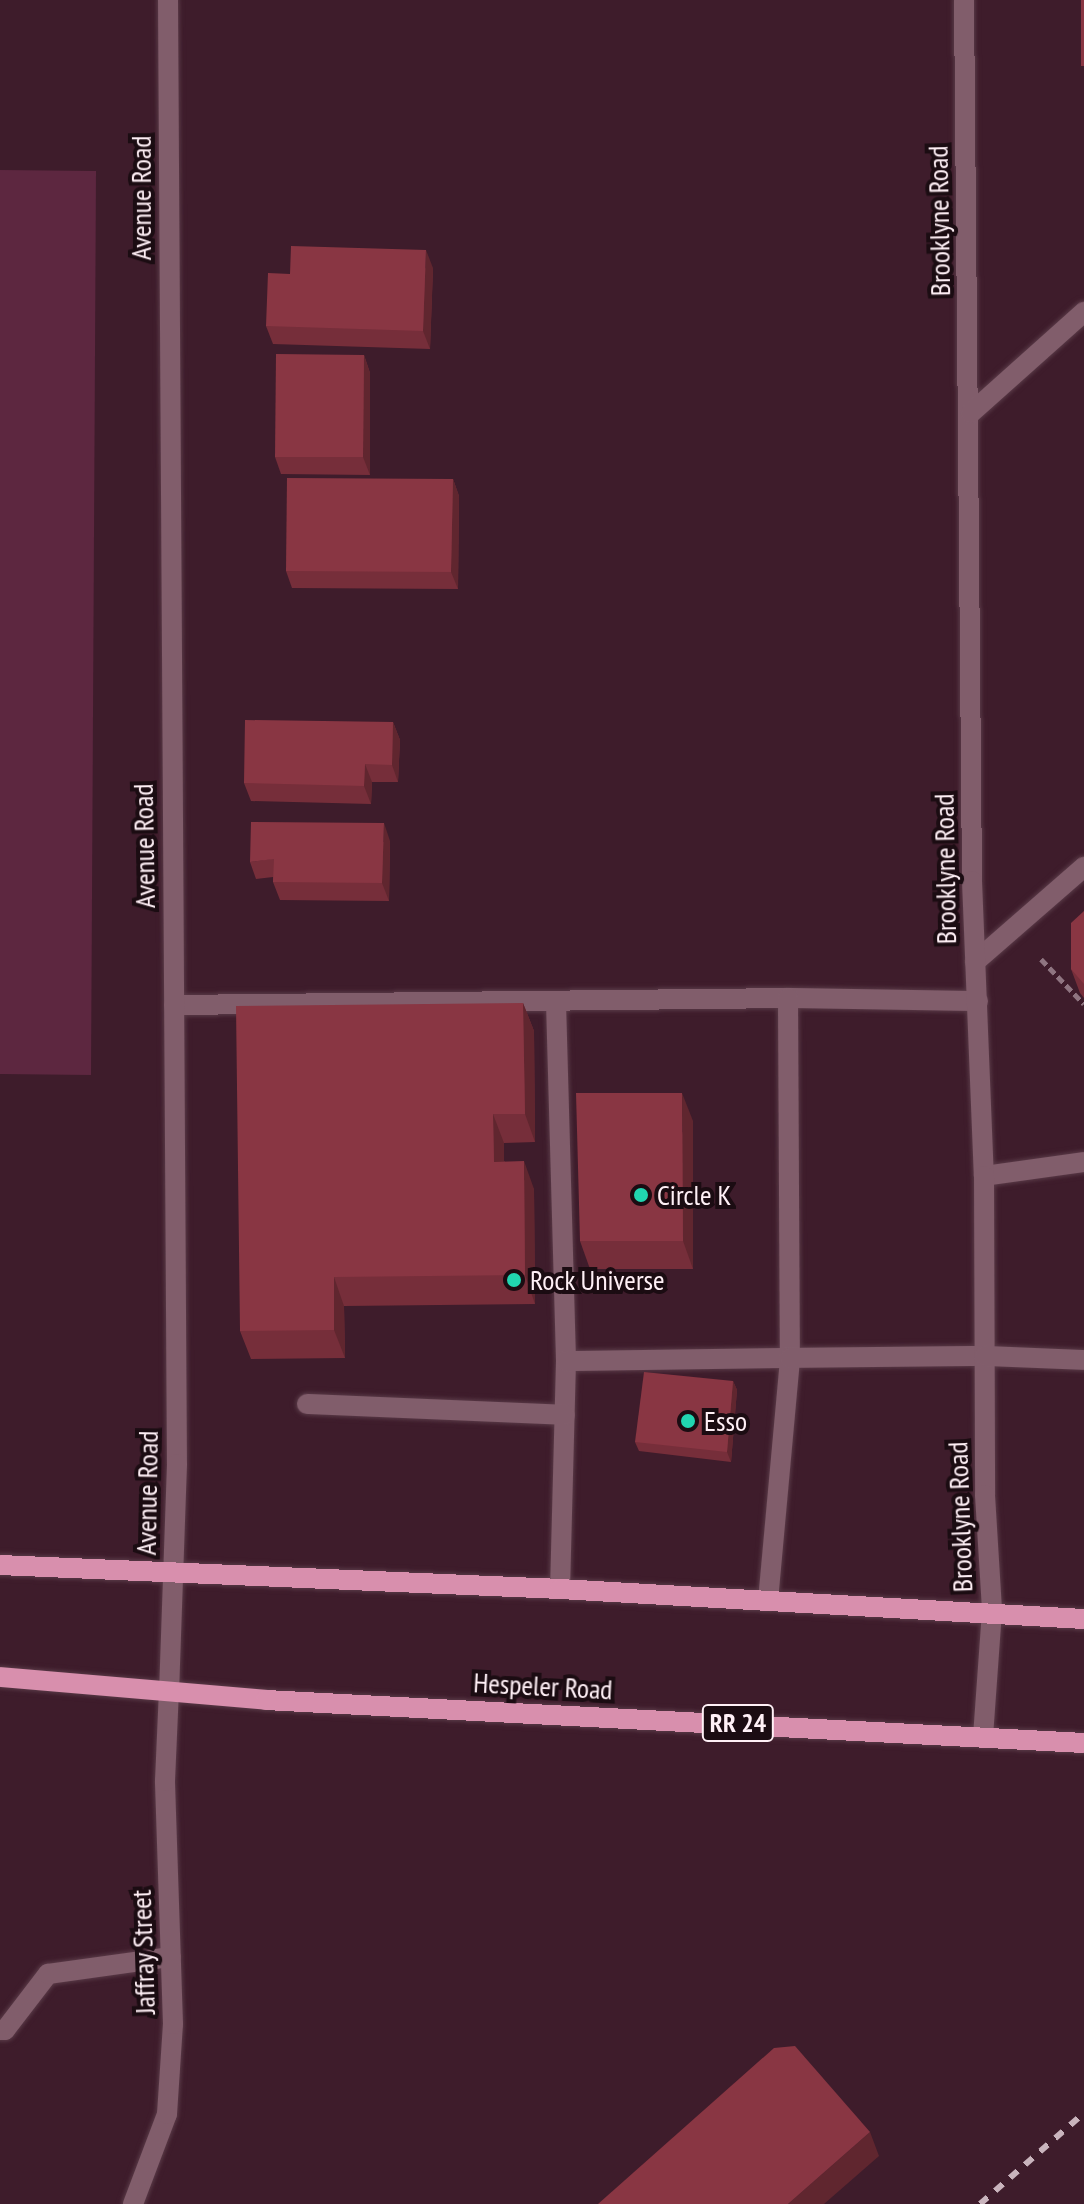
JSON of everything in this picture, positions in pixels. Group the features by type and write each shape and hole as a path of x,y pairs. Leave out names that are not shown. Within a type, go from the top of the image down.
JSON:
{"main road":[{"path":"0,1565 560,1589 992,1611 1084,1619"},
{"name":"Hespeler Road","path":"0,1677 169,1691 1084,1743"}],"street":[{"name":"Avenue Road","path":"168,0 174,1005 173,1572 169,1691"},
{"name":"Brooklyne Road","path":"964,0 975,962 984,1176 992,1611 983,1736"},
{"path":"971,413 1084,312"},
{"path":"975,962 1084,867"},
{"path":"174,1005 788,998 978,1001"},
{"path":"768,1601 790,1358 788,998"},
{"path":"556,1002 566,1361 560,1589"},
{"path":"984,1176 1084,1162"},
{"path":"566,1361 985,1356 1084,1360"},
{"path":"307,1404 565,1415"},
{"name":"Jaffray Street","path":"133,2204 167,2114 171,1957 165,1781 169,1691"},
{"path":"0,2030 5,2030 48,1974 171,1957"}],"path":[{"path":"1035,957 1046,961 1084,1004"}],"shaded area":[{"path":"0,170 96,171 91,1075 0,1074"}],"building":[{"path":"1081,0 1084,0 1084,66 1081,66"},
{"path":"291,246 426,250 423,331 266,326 268,273 290,274"},
{"path":"276,354 364,355 363,457 275,457"},
{"path":"287,478 453,479 451,572 286,571"},
{"path":"245,720 393,722 392,765 365,764 364,786 244,783"},
{"path":"251,822 384,823 382,883 273,882 274,859 250,862"},
{"path":"1084,911 1084,984 1071,969 1071,923"},
{"path":"523,1003 525,1114 493,1114 494,1162 524,1161 525,1275 334,1277 334,1330 240,1331 236,1006"},
{"name":"Circle K","path":"576,1093 682,1093 683,1241 580,1241"},
{"name":"Esso","path":"644,1372 733,1381 727,1452 635,1442"},
{"path":"795,2046 870,2132 788,2204 598,2204 774,2048"}],"railway":[{"path":"980,2204 1084,2113"}],"place":[{"name":"Circle K","path":"641,1195"},
{"name":"Rock Universe","path":"514,1280"},
{"name":"Esso","path":"688,1421"}]}
